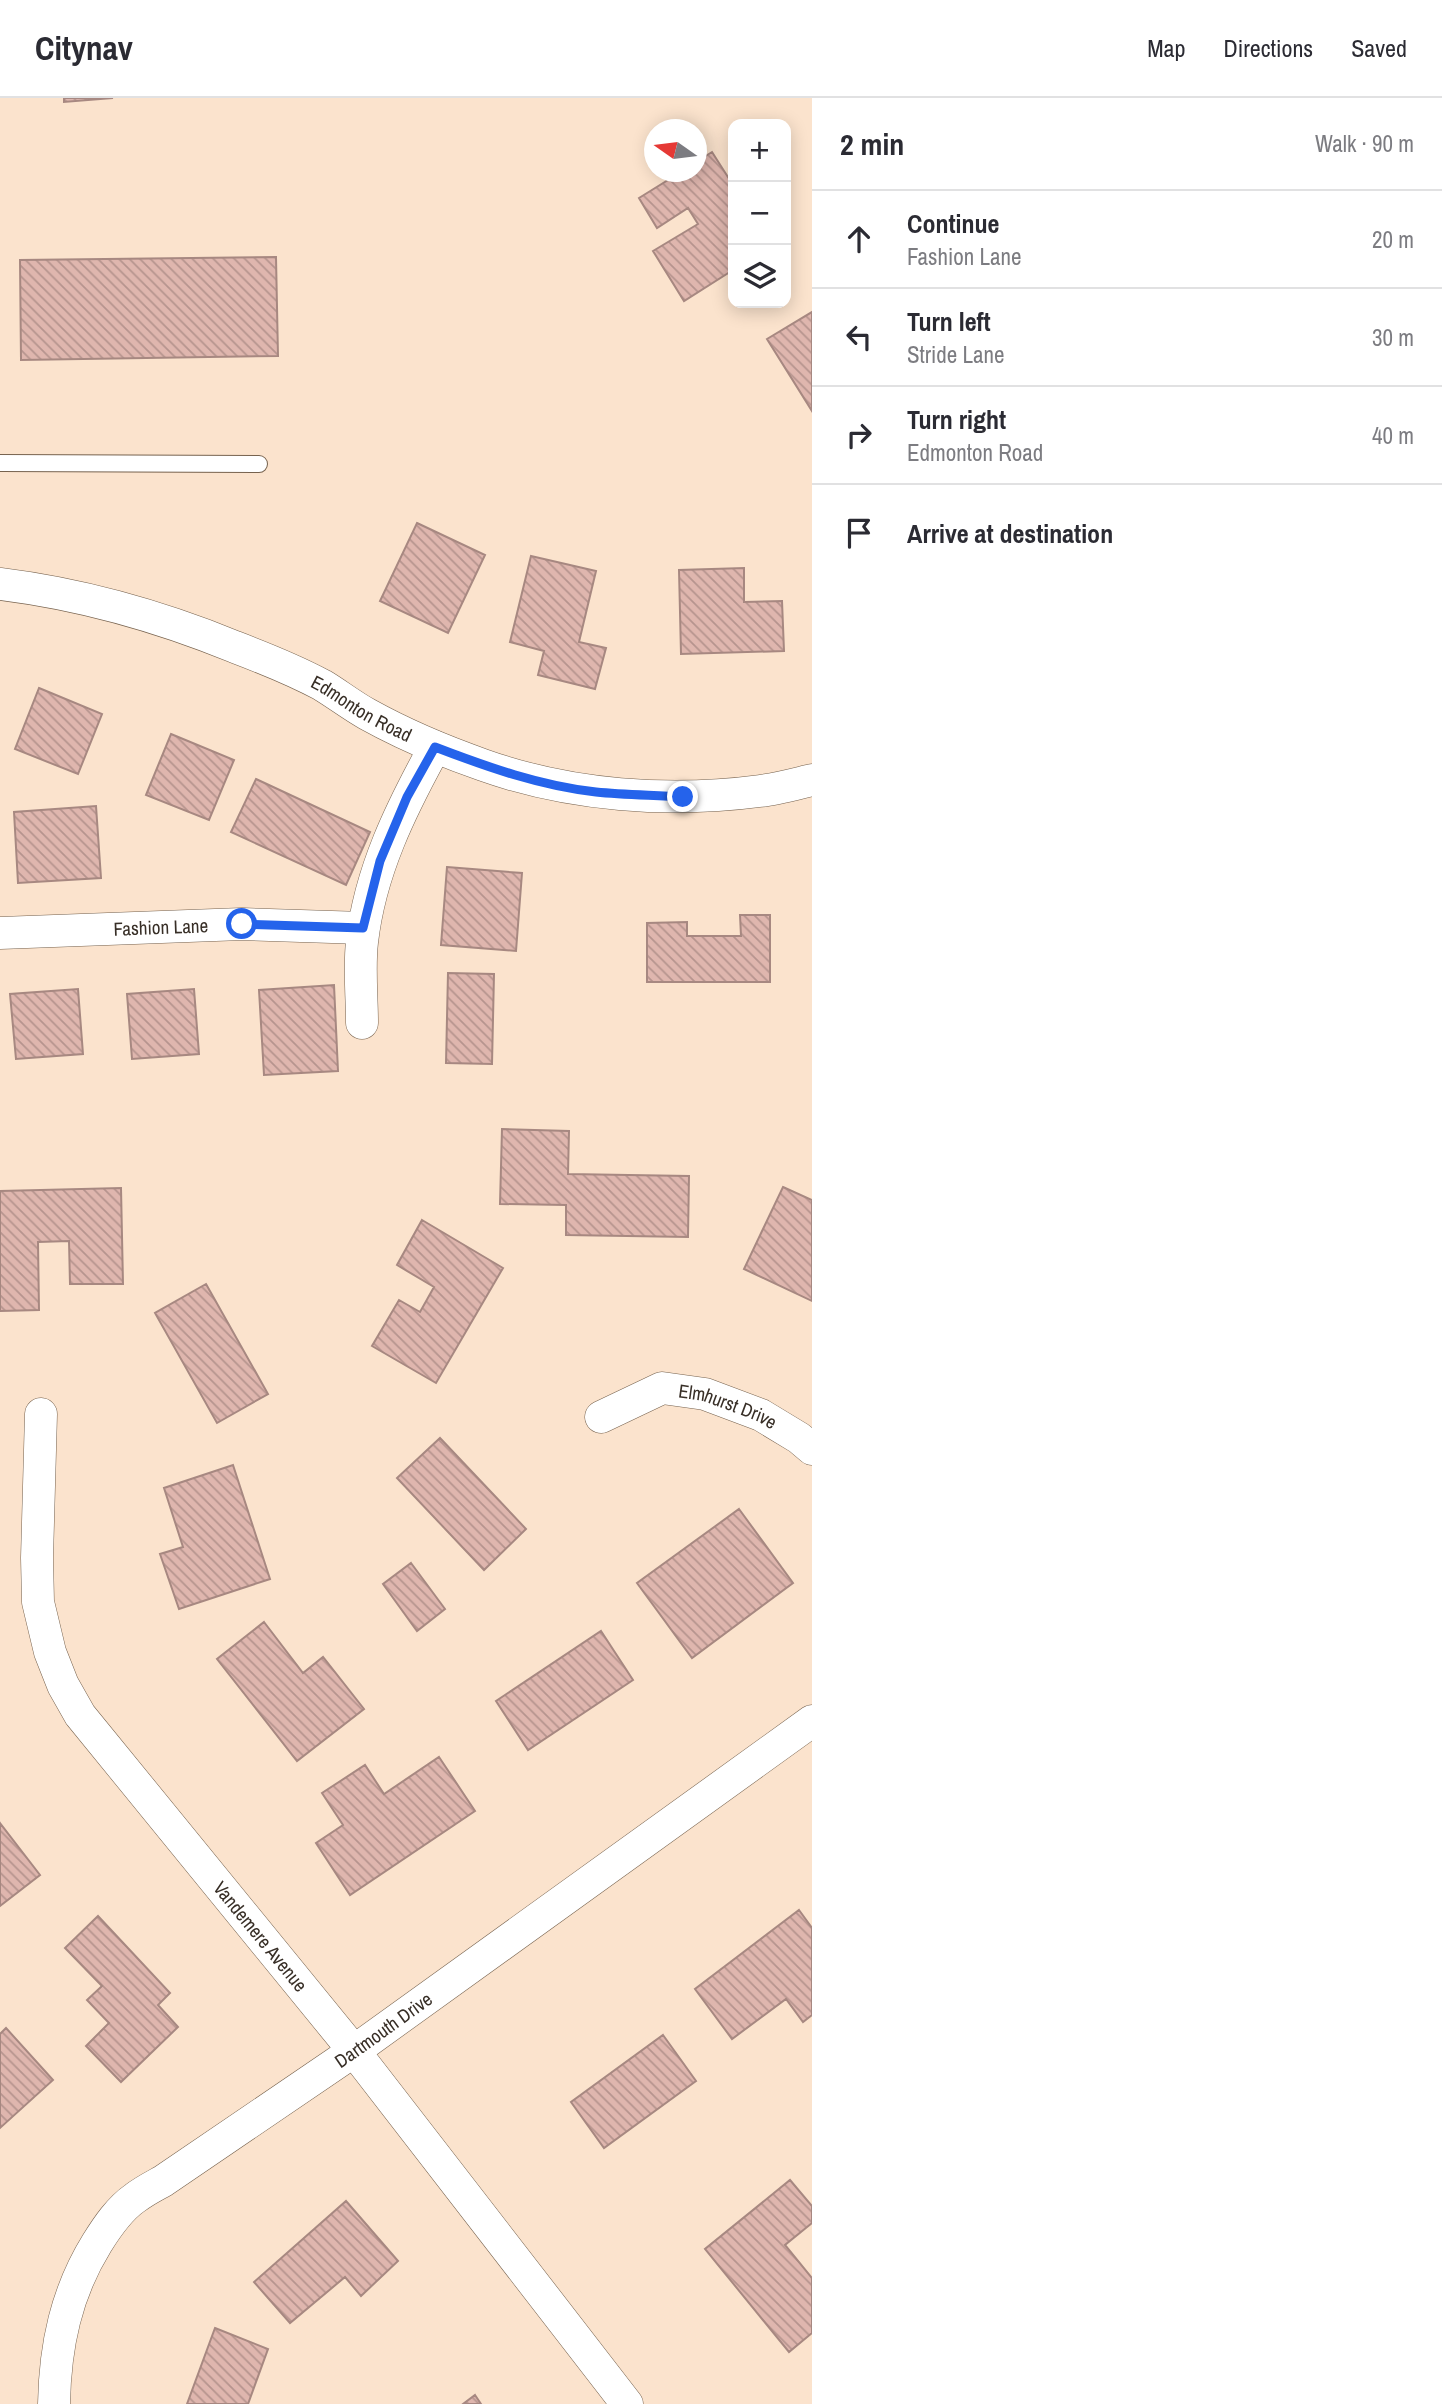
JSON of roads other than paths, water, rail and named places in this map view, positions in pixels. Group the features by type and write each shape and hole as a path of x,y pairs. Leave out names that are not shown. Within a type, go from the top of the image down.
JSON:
{"street":[{"name":"Edmonton Road","path":"0,584 88,598 180,625 276,663 323,686 366,714 435,747 485,766 561,786 596,792 683,797 761,791 812,780"},
{"path":"362,1023 363,928 380,861 407,797 435,747"},
{"name":"Fashion Lane","path":"0,933 242,924 363,928"},
{"name":"Elmhurst Drive","path":"601,1417 662,1388 705,1394 761,1415 812,1449"},
{"name":"Vandemere Avenue","path":"41,1413 38,1602 50,1652 63,1685 80,1715 354,2051 627,2404"},
{"name":"Dartmouth Drive","path":"54,2404 55,2367 64,2316 82,2267 110,2223 134,2198 354,2051 812,1721"}],"lane":[{"path":"0,463 259,464"}]}
